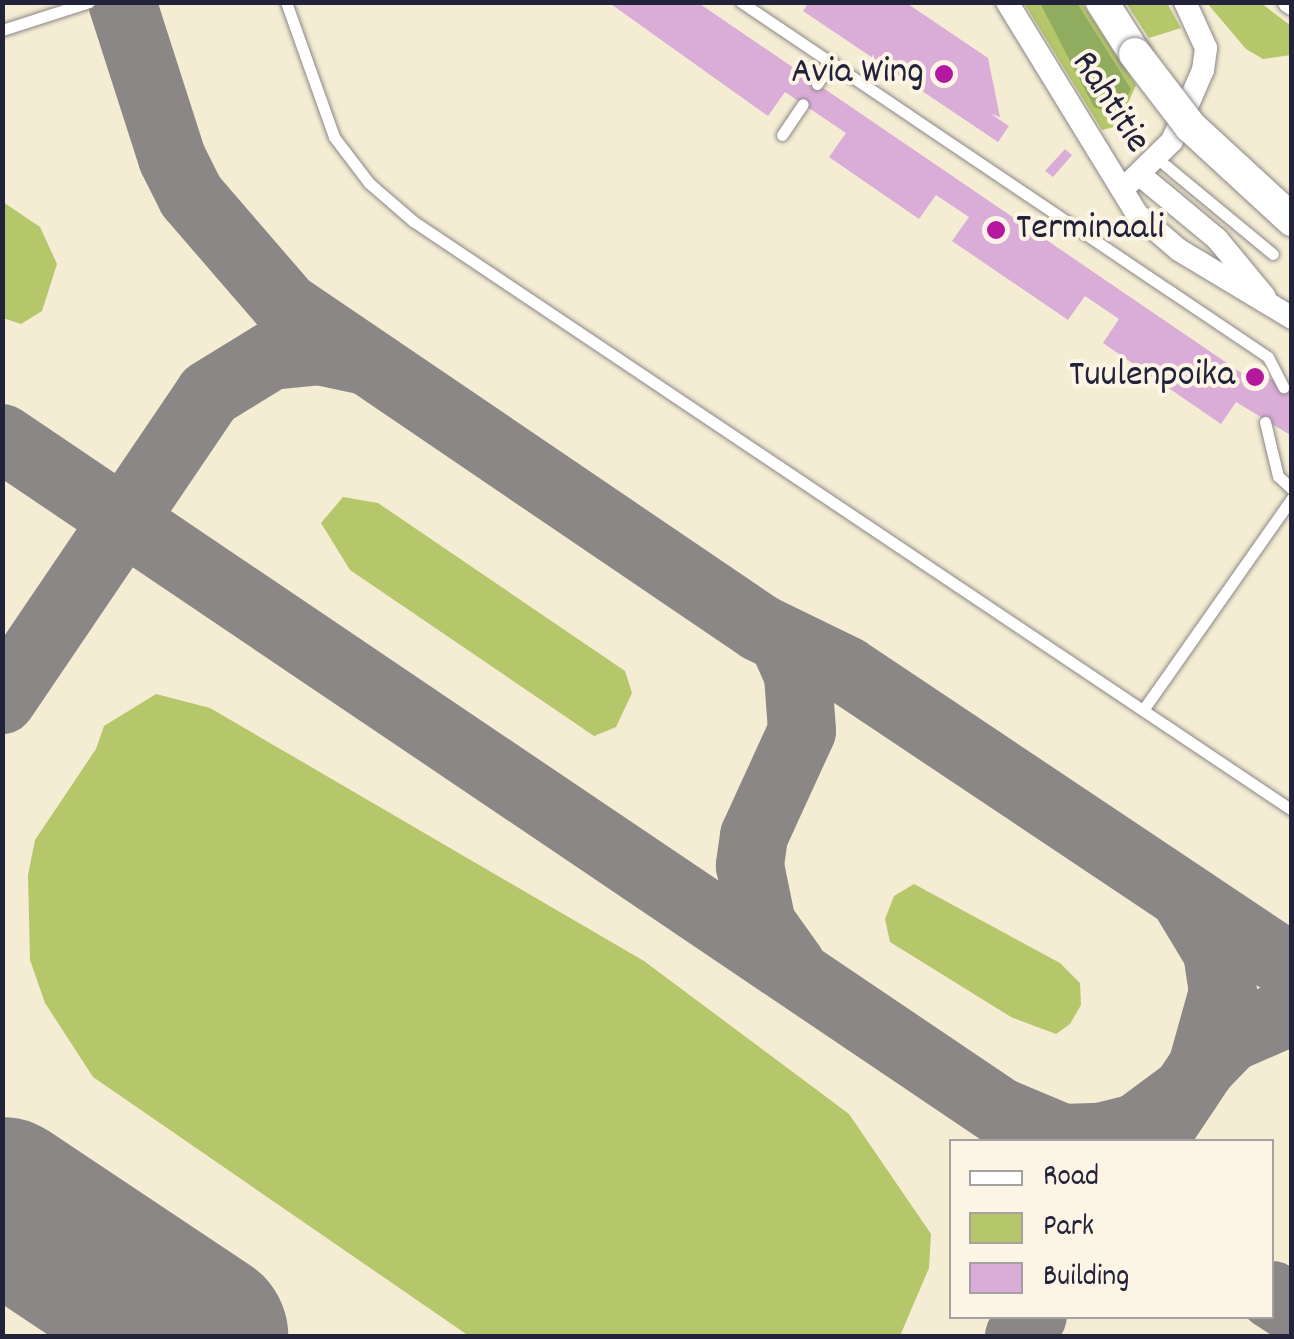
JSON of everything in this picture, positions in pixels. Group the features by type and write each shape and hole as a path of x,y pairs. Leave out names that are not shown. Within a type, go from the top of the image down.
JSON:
{"main road":[{"path":"1102,2 1190,126 1292,220"}],"street":[{"name":"Rahtitie","path":"1007,2 1132,182 1155,230 1230,284 1292,318"},
{"path":"1132,182 1158,159 1203,70 1206,48 1185,2"},
{"name":"Rahtitie","path":"1132,182 1216,240 1270,304"}],"lane":[{"path":"2,30 90,2"},
{"path":"286,2 334,137 369,183 413,221 1292,810"},
{"path":"741,2 1268,357 1283,388"},
{"path":"816,84 832,62"},
{"path":"782,135 803,104"},
{"path":"1158,159 1273,254"},
{"path":"1266,422 1278,476 1292,489"},
{"path":"1143,710 1292,498"}],"path":[{"path":"949,2 957,2"}],"green space":[{"path":"1024,3 1082,3 1136,85 1118,126 1102,130"},
{"path":"1040,3 1077,3 1131,89 1118,116 1094,107"},
{"path":"1126,3 1167,3 1181,28 1149,38"},
{"path":"1207,3 1261,3 1291,26 1291,55 1263,59 1246,49"},
{"path":"3,202 40,227 57,264 42,311 21,324 3,318"},
{"path":"343,497 378,503 625,671 632,693 616,727 594,736 350,570 321,523"},
{"path":"156,694 210,708 644,961 849,1114 931,1234 929,1268 900,1336 469,1336 93,1077 45,1003 30,960 28,875 35,840 96,749 104,726"},
{"path":"914,884 1060,963 1080,983 1081,1005 1070,1024 1056,1034 1011,1017 890,942 885,919 894,896"}],"building":[{"name":"Terminaali","path":"608,2 697,2 1249,378 1256,369 1292,393 1292,436 1236,402 1221,424 1103,343 1119,319 1085,296 1068,320 952,241 969,217 936,195 919,219 829,157 846,133 785,92 768,116"},
{"name":"Avia Wing","path":"809,2 905,2 988,58 1000,117 991,114 1009,126 998,142 803,11"},
{"path":"1065,149 1072,155 1053,177 1045,171"}],"taxiway":[{"path":"122,2 172,158 191,196 286,306 760,628 846,670 1292,968"},
{"path":"2,700 209,394 271,356 319,351 361,360"},
{"path":"2,438 1041,1139"},
{"path":"783,641 798,675 802,731 754,836 750,866 762,924 792,966"},
{"path":"1154,1139 1202,1067 1223,992 1217,952 1184,897"},
{"path":"1202,1067 1230,1038 1292,1011"},
{"path":"1006,1114 1063,1138 1100,1137 1136,1128 1186,1091"},
{"path":"2,1179 97,1266"},
{"path":"1274,1296 1292,1308"},
{"path":"1019,1336 1031,1319"}],"runway":[{"path":"2,1202 203,1336"}],"place":[{"name":"Avia Wing","path":"944,74"},
{"name":"Terminaali","path":"996,230"},
{"name":"Tuulenpoika","path":"1255,377"}]}
